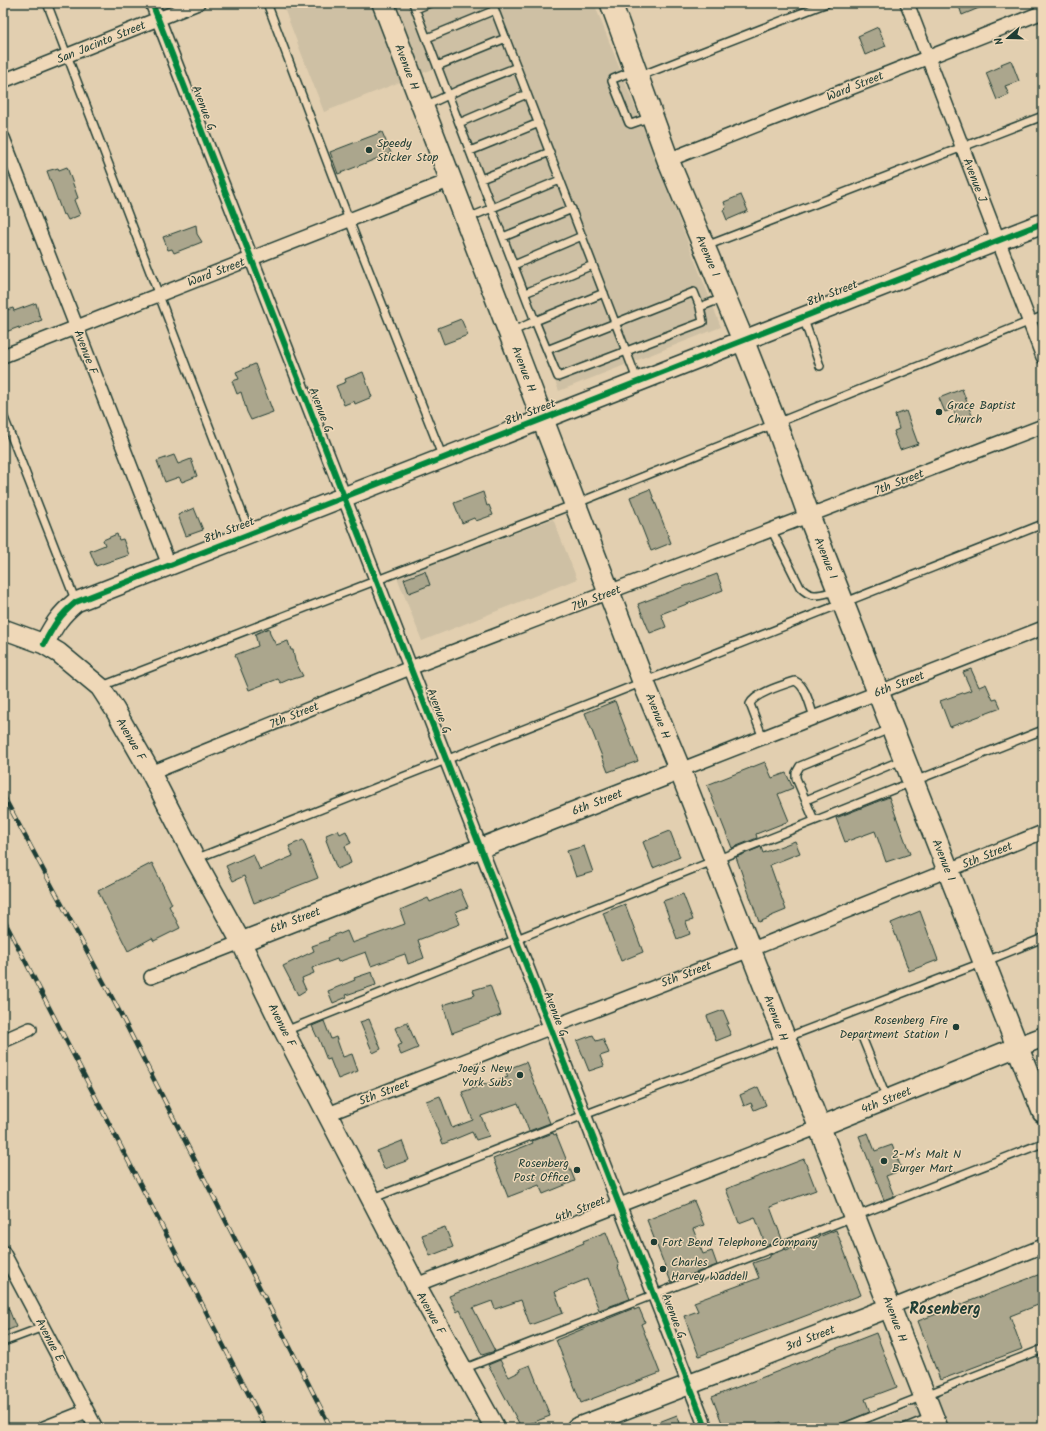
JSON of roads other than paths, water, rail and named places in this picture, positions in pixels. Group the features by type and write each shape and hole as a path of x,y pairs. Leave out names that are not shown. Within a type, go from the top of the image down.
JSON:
{"main road":[{"name":"Avenue H","path":"383,3 643,681 680,770 935,1422"},
{"name":"Avenue I","path":"611,3 668,160 743,340 776,424 809,516 1043,1112"}],"street":[{"name":"Avenue G","path":"152,3 706,1428"},
{"name":"San Jacinto Street","path":"3,81 198,3"},
{"name":"Avenue J","path":"907,3 1043,357"},
{"name":"Ward Street","path":"668,160 1043,12"},
{"name":"Avenue F","path":"3,138 169,565"},
{"name":"Ward Street","path":"3,356 451,180"},
{"name":"8th Street","path":"44,644 55,623 63,612 76,602 1043,223"},
{"name":"7th Street","path":"151,773 410,668 610,593 1043,426"},
{"name":"6th Street","path":"151,977 1043,628"},
{"name":"Avenue F","path":"3,629 44,644 59,653 100,687 115,710 151,773 195,859 241,942 284,1031 416,1285 495,1428"},
{"name":"5th Street","path":"328,1114 750,950 1043,832"},
{"path":"3,1040 30,1029"},
{"name":"4th Street","path":"416,1285 819,1127 1043,1037"},
{"name":"3rd Street","path":"576,1428 890,1307 1043,1246"},
{"name":"Avenue E","path":"3,1252 96,1428"},
{"path":"44,1428 87,1411"}],"lane":[{"path":"47,3 250,533"},
{"path":"266,3 443,458"},
{"path":"430,3 414,6 535,321 558,377 703,322 700,307 694,292 547,350"},
{"path":"636,74 827,3"},
{"path":"427,38 493,6 638,382"},
{"path":"437,66 506,38"},
{"path":"423,107 517,67"},
{"path":"459,123 527,94"},
{"path":"704,247 1043,116"},
{"path":"470,151 539,123"},
{"path":"481,179 550,152"},
{"path":"466,219 560,180"},
{"path":"503,237 572,209"},
{"path":"514,265 582,236"},
{"path":"525,293 593,265"},
{"path":"509,332 604,293"},
{"path":"700,307 725,297"},
{"path":"100,687 575,504 1043,316"},
{"path":"803,317 820,366"},
{"path":"3,415 76,602"},
{"path":"195,859 643,681 841,597 1043,524"},
{"path":"772,530 800,587 805,593 809,595 841,597"},
{"path":"763,738 750,704 752,700 759,695 794,681 798,682 804,691 814,717"},
{"path":"814,820 796,778 796,773 800,766 892,728"},
{"path":"284,1031 1043,730"},
{"path":"806,800 904,759"},
{"path":"371,1199 1043,938"},
{"path":"862,1037 887,1100"},
{"path":"463,1370 1043,1142"},
{"path":"3,1342 43,1327"},
{"path":"842,1428 1043,1349"},
{"path":"904,1428 935,1422"}],"railway":[{"path":"3,795 116,1005 331,1428"},
{"path":"3,918 266,1428"}],"place":[{"name":"Speedy Sticker Stop","path":"369,150"},
{"name":"Grace Baptist Church","path":"939,412"},
{"name":"Rosenberg Fire Department Station 1","path":"956,1027"},
{"name":"Joey's New York Subs","path":"520,1075"},
{"name":"2-M's Malt N Burger Mart","path":"884,1161"},
{"name":"Rosenberg Post Office","path":"577,1170"},
{"name":"Fort Bend Telephone Company","path":"654,1242"},
{"name":"Charles Harvey Waddell","path":"663,1269"}],"district":[{"name":"Rosenberg","path":"945,1308"}]}
